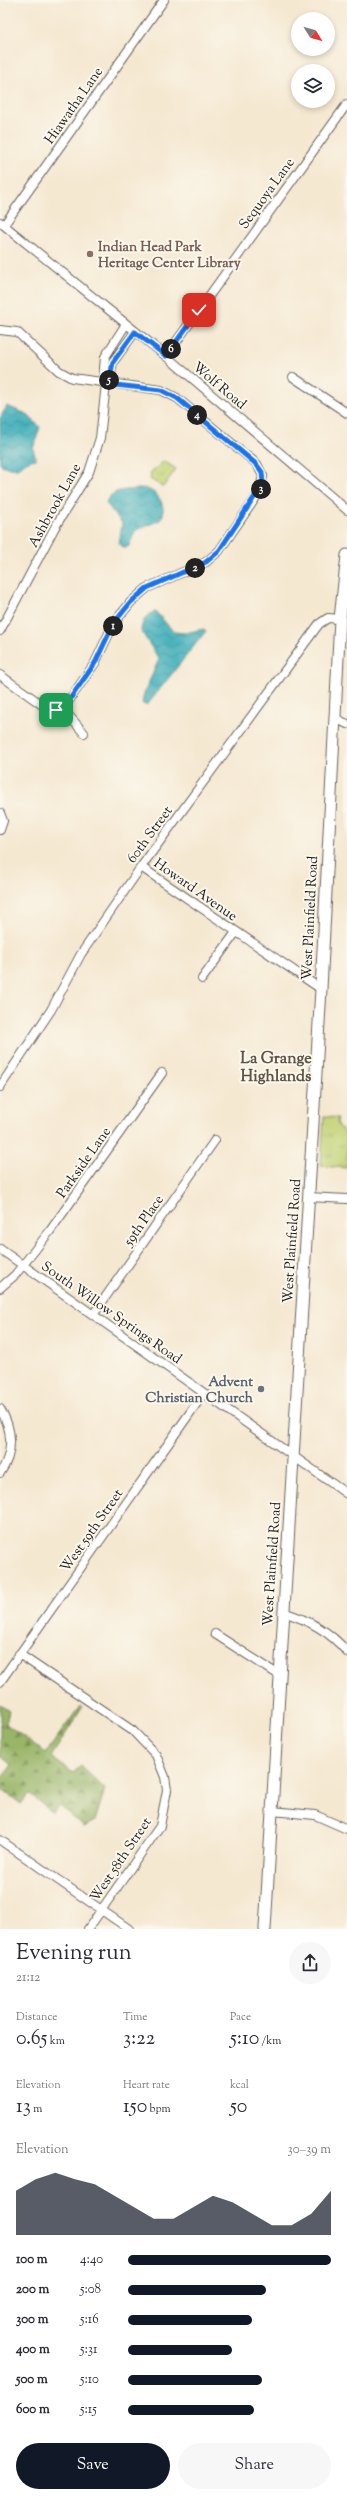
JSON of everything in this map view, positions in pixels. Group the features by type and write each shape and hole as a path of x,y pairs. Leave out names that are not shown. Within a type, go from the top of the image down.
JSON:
{"main road":[{"name":"West Plainfield Road","path":"265,1929 321,989 340,620 347,555"}],"street":[{"name":"Hiawatha Lane","path":"2,223 164,0"},
{"name":"Sequoya Lane","path":"166,356 347,104"},
{"name":"Wolf Road","path":"2,223 166,356 347,510"},
{"name":"Ashbrook Lane","path":"106,384 103,380 104,357 126,324"},
{"path":"0,330 12,330 21,335 67,376 80,381 161,390 177,398 256,464 262,472 264,481 259,493 219,551 206,562 147,588 131,602 114,623 95,663 63,709"},
{"name":"Ashbrook Lane","path":"0,631 55,527 89,472 100,438 106,384 110,378 113,362 135,332"},
{"path":"293,377 347,413"},
{"name":"60th Street","path":"0,1086 51,1010 81,954 141,867 319,624 328,618 340,620"},
{"path":"0,675 45,707 63,709 84,733"},
{"path":"335,718 347,724"},
{"path":"0,813 3,821 1,829"},
{"name":"Howard Avenue","path":"141,867 321,989"},
{"name":"Howard Avenue","path":"202,979 236,932"},
{"name":"Parkside Lane","path":"22,1265 50,1231 162,1073"},
{"name":"59th Place","path":"93,1315 215,1140"},
{"path":"308,1197 347,1199"},
{"name":"South Willow Springs Road","path":"0,1249 347,1494"},
{"path":"0,1288 22,1265"},
{"name":"West 59th Street","path":"0,1682 204,1393"},
{"path":"0,1409 9,1428 10,1452 0,1473"},
{"path":"284,1612 304,1619 325,1631 347,1652"},
{"path":"215,1634 279,1675"},
{"name":"West 58th Street","path":"19,1654 133,1731 156,1754 165,1777 167,1790 160,1826 88,1929"},
{"path":"272,1812 315,1814 347,1829"},
{"path":"0,1840 129,1929"}],"green space":[{"path":"164,461 176,469 163,487 150,479 151,472"},
{"path":"324,1116 338,1118 337,1123 347,1136 347,1168 321,1166"},
{"path":"0,1705 9,1711 6,1724 46,1753 80,1706 82,1708 51,1757 73,1773 81,1766 105,1789 95,1821 84,1827 60,1806 53,1813 29,1794 21,1804 0,1788 0,1780 12,1765 0,1756"}],"water":[{"path":"7,406 27,414 40,427 33,449 36,459 30,460 20,467 13,469 0,464 0,418"},
{"path":"143,488 152,491 159,497 163,506 163,515 160,520 135,531 129,546 125,548 119,544 122,523 106,503 112,494"},
{"path":"153,612 156,612 174,632 185,633 204,629 206,631 148,704 144,705 142,703 144,693 159,659 141,631 141,628 143,621 147,616"}],"place":[{"name":"Indian Head Park Heritage Center Library","path":"90,254"},
{"name":"Advent Christian Church","path":"261,1389"}],"district":[{"name":"La Grange Highlands","path":"276,1066"}],"route":[{"path":"56,710 63,709 95,663 114,623 131,602 147,588 163,580 190,571 206,562 219,551 259,493 263,484 264,481 260,468 177,398 161,390 106,384 110,378 113,362 121,349 135,332 166,356 199,310"}]}
